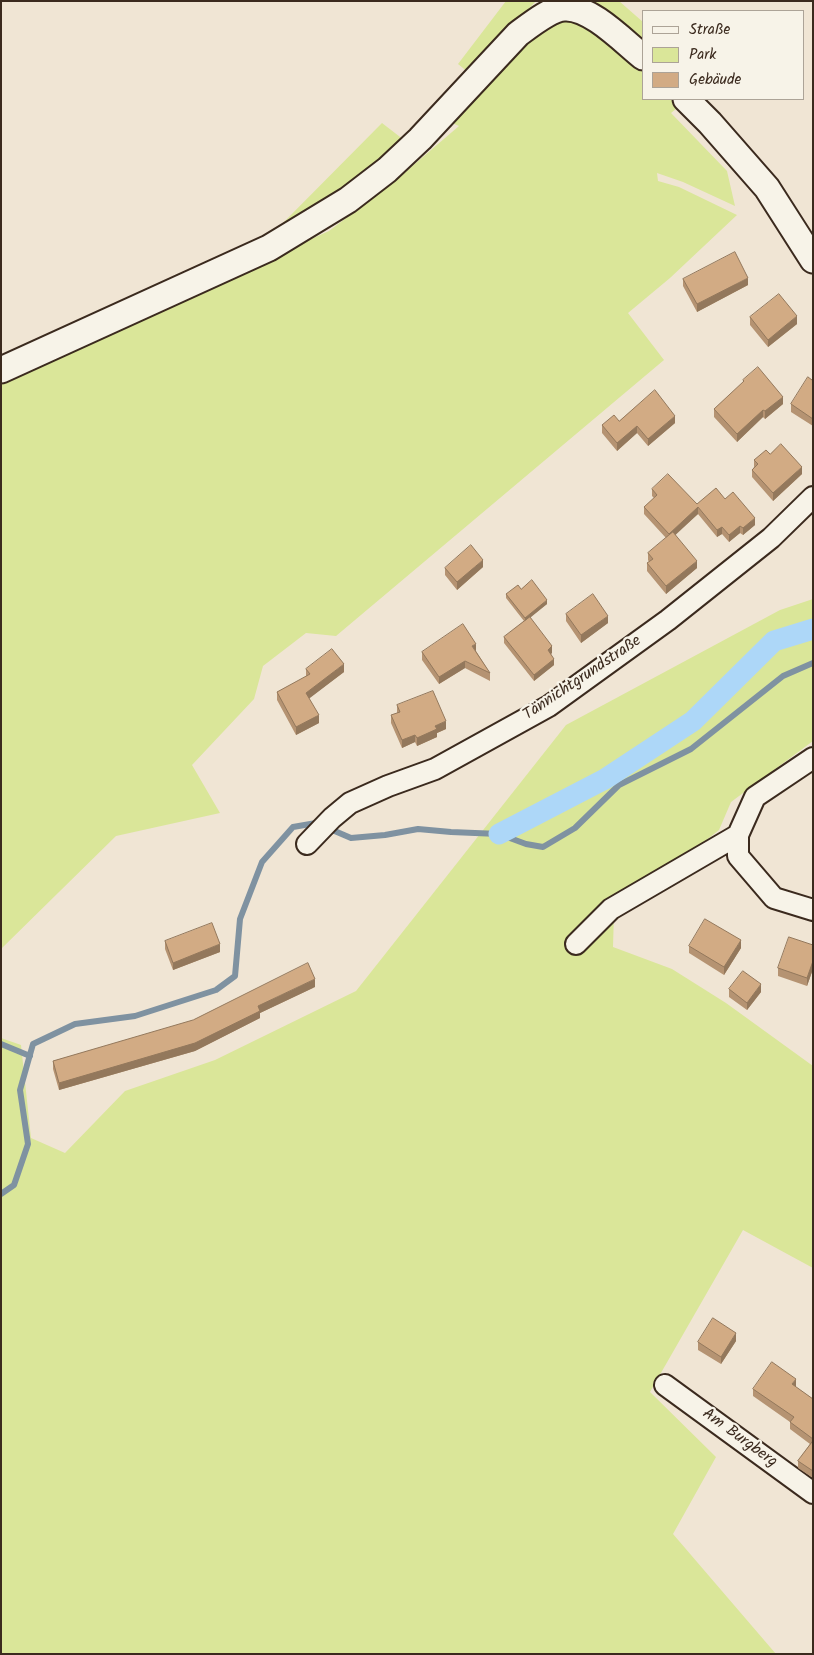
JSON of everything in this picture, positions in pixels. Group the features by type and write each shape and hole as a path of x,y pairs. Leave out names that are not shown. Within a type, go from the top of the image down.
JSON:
{"street":[{"path":"1,370 269,248 348,200 387,170 420,139 518,34 552,12 564,7 585,11 642,56"},
{"path":"687,100 710,123 767,188 813,260"},
{"name":"Tännichtgrundstraße","path":"307,844 332,818 350,803 388,786 436,769 548,706 668,620 764,544 813,497"},
{"path":"813,758 755,797 738,835 738,856 774,898 813,910"},
{"path":"780,779 813,773"},
{"path":"576,944 611,909 738,835"},
{"name":"Am Burgberg","path":"664,1385 813,1493"}],"green space":[{"path":"506,1 536,1 469,73 458,64"},
{"path":"580,1 619,1 642,21 642,100 687,100 671,113 727,171 735,206 683,182 657,173 658,181 679,187 737,215 670,278 628,313 664,360 336,636 306,633 263,666 254,699 192,765 220,813 116,836 1,949 1,378 329,231 396,180 459,126 450,122 524,42"},
{"path":"382,123 404,140 334,196 277,229"},
{"path":"813,599 813,741 731,802 719,830 614,913 613,947 672,969 726,1003 813,1066 813,1268 743,1230 650,1392 716,1457 673,1534 776,1654 1,1654 1,1038 21,1045 31,1138 65,1153 125,1091 215,1060 356,991 566,725 780,610"}],"building":[{"path":"735,252 748,278 697,304 683,279"},
{"path":"779,294 797,316 768,340 750,317"},
{"path":"758,367 783,397 765,411 763,410 737,434 714,409"},
{"path":"808,377 813,380 813,419 791,404"},
{"path":"655,390 675,416 648,439 637,426 617,443 602,425 614,415 619,421"},
{"path":"781,444 802,467 773,493 752,470 758,464 754,460 766,450 770,454"},
{"path":"668,474 697,504 716,488 725,499 733,492 755,518 743,528 740,526 729,535 722,527 717,530 698,507 669,534 644,507 657,495 652,489"},
{"path":"673,532 697,561 666,586 647,563 653,559 648,553"},
{"path":"471,545 483,560 457,582 445,568"},
{"path":"532,580 547,600 525,618 506,594 518,585 521,589"},
{"path":"593,594 608,616 581,635 566,614"},
{"path":"530,617 552,646 548,650 554,659 534,675 504,637"},
{"path":"463,624 476,644 472,646 490,673 465,661 439,677 422,652"},
{"path":"332,649 344,664 306,693 319,715 296,727 277,692 310,674 306,669"},
{"path":"433,691 446,721 435,726 437,729 417,738 415,735 402,740 391,715 400,712 397,705"},
{"path":"705,919 741,940 724,967 689,946"},
{"path":"212,923 220,944 173,963 165,941"},
{"path":"789,937 813,945 813,961 807,978 778,968"},
{"path":"308,963 315,979 258,1006 260,1011 195,1043 59,1083 53,1061 193,1020"},
{"path":"743,971 761,984 747,1003 729,989"},
{"path":"713,1318 736,1333 721,1357 698,1342"},
{"path":"772,1362 796,1379 792,1384 813,1399 813,1439 790,1422 794,1417 753,1389"},
{"path":"813,1441 813,1471 798,1461"}],"waterway":[{"path":"499,834 605,779 693,721 774,641 813,629"},
{"path":"1,1194 14,1185 28,1144 20,1090 33,1044 75,1024 135,1016 216,990 235,976 240,919 262,862 293,827 316,823 351,838 385,835 418,829 499,834 526,844 543,847 575,828 619,785 691,749 783,676 813,663"},
{"path":"1,1044 30,1056"}]}
